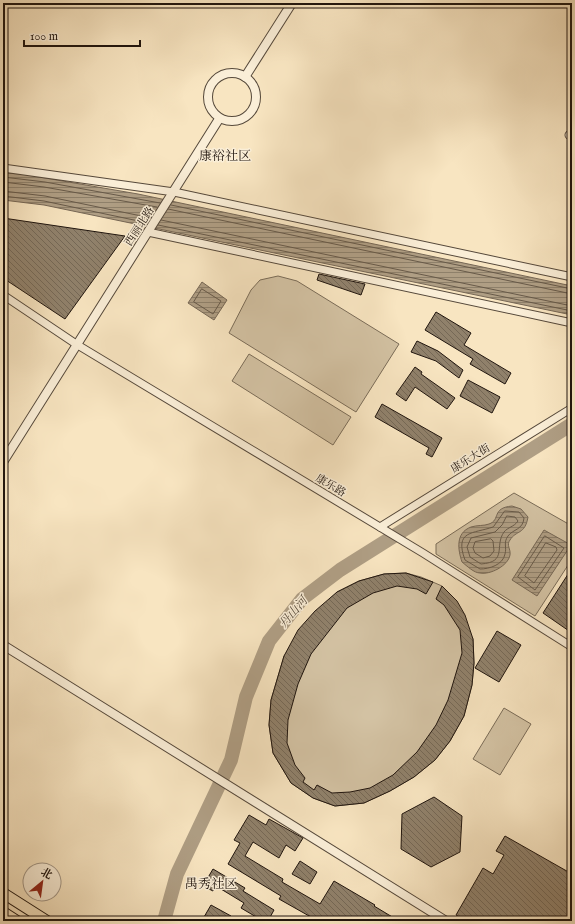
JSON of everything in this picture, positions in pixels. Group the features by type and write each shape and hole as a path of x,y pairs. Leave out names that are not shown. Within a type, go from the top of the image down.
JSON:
{"main road":[{"path":"3,893 47,921"},
{"path":"3,912 16,921"}],"street":[{"path":"245,77 292,3"},
{"path":"235,73 245,77 254,86 256,99 253,110 244,119 232,122 220,119 211,111 208,101 209,90 214,80 224,74 235,73"},
{"name":"西丽北路","path":"3,462 76,344 220,119"},
{"path":"3,168 174,192 572,277"},
{"path":"148,232 572,323"},
{"name":"康乐路","path":"3,295 76,344 423,553 572,647"},
{"name":"康乐大街","path":"380,527 572,408"},
{"path":"3,645 446,921"}],"shaded area":[{"path":"278,276 297,281 399,344 356,412 229,333 251,290 260,280"},
{"path":"249,354 351,417 333,445 232,381"},
{"path":"514,493 572,526 572,559 535,616 436,554 436,544"},
{"path":"406,573 421,577 442,586 473,639 474,663 472,685 464,716 450,741 435,760 414,777 390,791 364,803 335,806 313,798 291,783 273,753 269,725 271,700 284,656 337,592 359,581 384,574"},
{"path":"504,708 531,724 500,775 473,759"}],"water":[{"path":"3,173 22,174 138,194 572,286 572,315 44,205 3,200"},
{"path":"202,282 227,300 214,320 188,303"},
{"path":"512,506 521,509 528,517 527,523 523,530 512,537 509,542 509,559 498,569 489,573 478,573 473,571 462,562 459,542 462,533 471,527 487,525 493,522 501,509"},
{"path":"544,530 571,545 537,596 512,580"}],"building":[{"path":"3,218 125,236 65,319 3,278"},
{"path":"319,274 365,284 361,295 317,280"},
{"path":"436,312 471,333 464,345 511,373 505,384 470,364 473,359 425,330"},
{"path":"417,341 438,351 463,370 459,378 436,361 411,352"},
{"path":"415,367 422,372 421,374 455,398 447,409 415,387 406,401 396,394"},
{"path":"468,380 500,397 492,413 460,396"},
{"path":"382,404 442,438 432,457 426,454 429,448 375,417"},
{"path":"572,568 572,633 543,613"},
{"path":"406,573 433,582 426,594 417,589 397,586 373,593 347,608 311,654 298,684 288,720 287,743 295,765 305,778 303,782 314,790 317,785 332,793 350,792 370,788 393,775 417,752 436,725 448,700 462,653 460,630 444,605 436,599 442,586 457,601 465,615 473,639 474,663 472,685 464,716 450,741 435,760 414,777 390,791 364,803 335,806 313,798 291,783 273,753 269,725 271,700 284,656 298,630 315,611 337,592 359,581 384,574"},
{"path":"497,631 521,645 499,682 475,668"},
{"path":"434,797 462,816 460,852 431,867 401,849 402,814"},
{"path":"249,815 266,825 269,819 303,838 295,851 286,845 279,858 253,842 245,856 283,879 282,882 320,904 334,881 399,921 318,921 279,899 281,896 228,864 240,843 234,840"},
{"path":"505,836 572,874 572,914 568,921 467,921 456,915 483,868 493,874 504,855 496,851"},
{"path":"300,861 317,872 310,884 292,874"},
{"path":"213,869 245,888 243,891 274,910 268,921 263,921 241,908 244,903 216,886 213,891 203,886"},
{"path":"211,905 231,916 228,921 212,921 204,917"}],"waterway":[{"name":"丹山河","path":"164,921 177,874 231,760 246,697 269,641 302,599 340,570 572,424"}],"district":[{"name":"康裕社区","path":"225,155"},
{"name":"禺秀社区","path":"211,883"}]}
